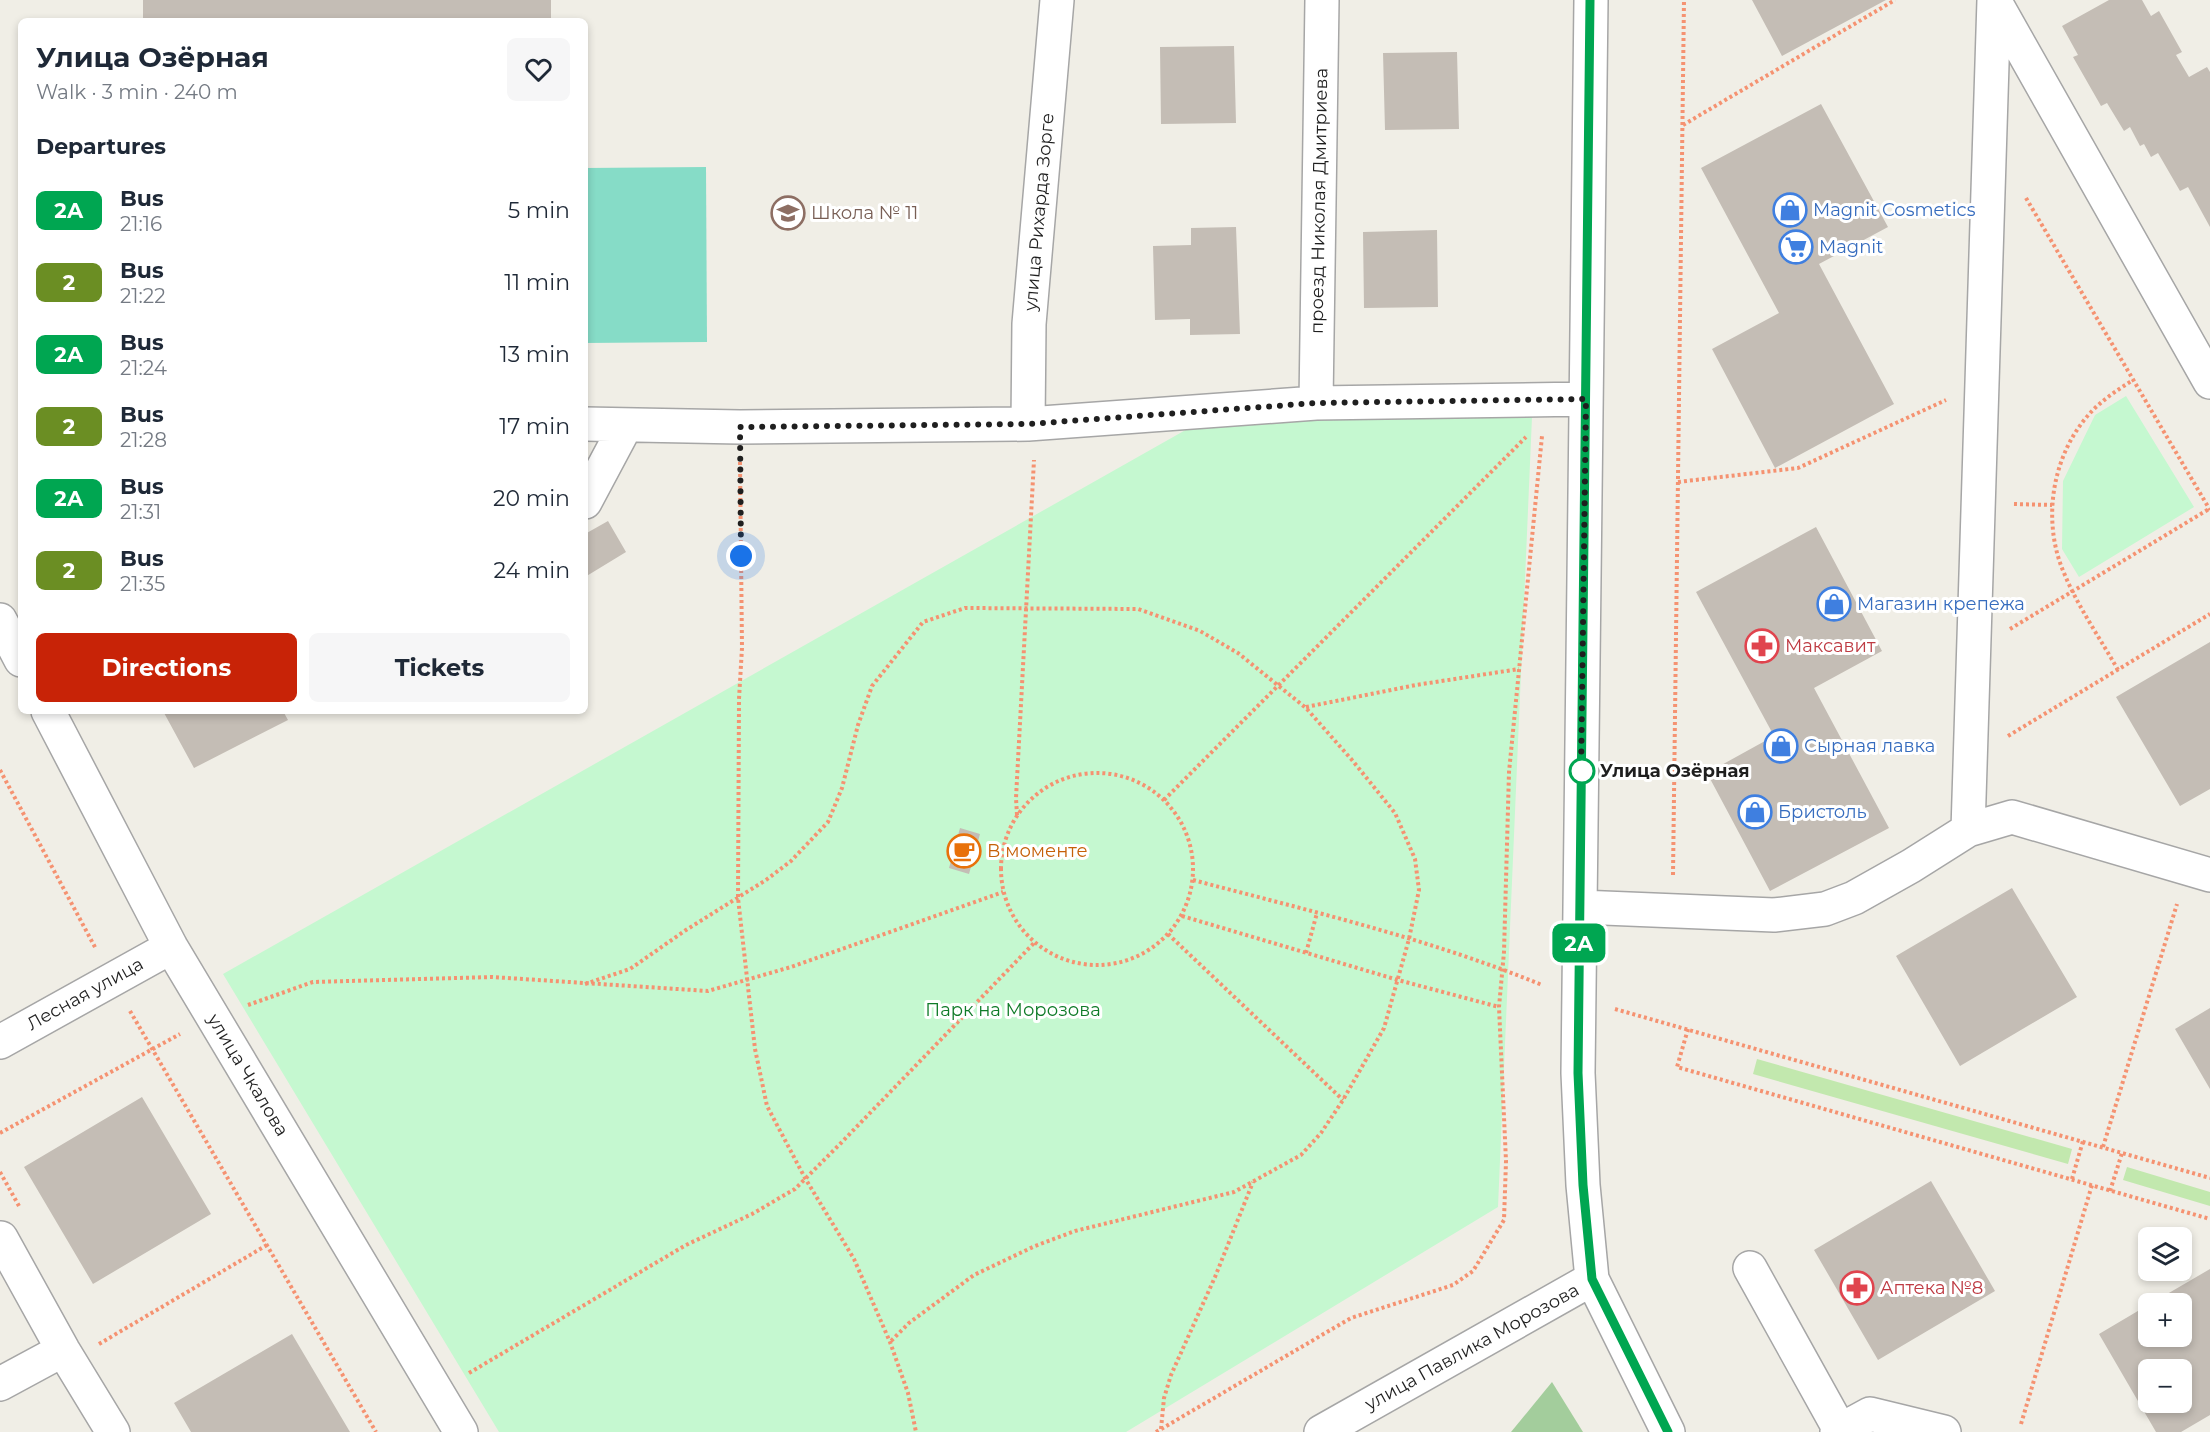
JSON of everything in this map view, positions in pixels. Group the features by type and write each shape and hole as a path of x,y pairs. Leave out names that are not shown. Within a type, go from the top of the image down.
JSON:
{"street":[{"name":"улица Рихарда Зорге","path":"1032,423 1029,324 1057,0"},
{"name":"проезд Николая Дмитриева","path":"1316,403 1322,0"},
{"path":"1591,0 1578,1073 1583,1185 1592,1279 1668,1432"},
{"path":"1968,830 1994,0"},
{"path":"1994,0 2210,382"},
{"path":"588,424 740,427 1032,423 1316,403 1586,399"},
{"path":"588,496 626,425"},
{"path":"0,620 18,654"},
{"name":"улица Чкалова","path":"50,714 171,947 461,1432"},
{"path":"1580,907 1774,915 1825,909 1854,898 1968,830 2012,817 2199,872"},
{"name":"Лесная улица","path":"0,1042 171,947"},
{"path":"1,1238 66,1356 113,1432"},
{"path":"1750,1268 1839,1431 1870,1414 1944,1432"},
{"name":"улица Павлика Морозова","path":"1321,1432 1592,1279"},
{"path":"0,1384 66,1356"}],"path":[{"path":"1672,911 1684,0"},
{"path":"1682,126 1895,0"},
{"path":"1974,650 2210,509 2014,177 1989,165"},
{"path":"2118,670 2073,591 2056,550 2052,528 2052,505 2056,480 2064,455 2076,432 2086,418 2111,394 2133,380"},
{"path":"1678,482 1798,468 1982,383"},
{"path":"1017,816 1032,423"},
{"path":"740,427 742,648 739,699 738,898 755,1049 767,1106 805,1178 854,1259 890,1342 908,1393 916,1432"},
{"path":"1158,1431 1351,1318 1453,1285 1473,1271 1504,1220 1506,1161 1499,1007 1503,969 1509,772 1542,432"},
{"path":"1164,801 1527,436"},
{"path":"585,984 630,969 686,930 766,880 791,861 828,822 842,788 858,725 872,686 923,622 965,608 1138,609 1200,631 1238,653 1306,708 1395,813 1415,859 1419,890 1409,939 1384,1028 1343,1100 1321,1132 1301,1155 1253,1182 1234,1192 1075,1231 1035,1246 974,1275 909,1323 890,1342"},
{"path":"1970,761 2210,614"},
{"path":"1306,708 1416,685 1519,669"},
{"path":"0,770 112,979 376,1432"},
{"path":"1088,773 1112,773 1135,780 1155,792 1164,801 1172,808 1184,827 1192,849 1193,880 1182,915 1168,934 1151,949 1131,959 1109,965 1086,965 1064,960 1043,949 1025,934 1012,914 1003,892 1000,869 1003,845 1012,823 1026,804 1044,789 1065,778 1088,773"},
{"path":"2103,1147 2199,872"},
{"path":"1193,880 1409,939 1503,969 1579,1000 2210,1178"},
{"path":"0,1133 152,1048 213,1017 313,982 492,977 708,991 791,968 1003,892"},
{"path":"1306,953 1317,913"},
{"path":"1182,915 1398,980 1499,1007"},
{"path":"1168,934 1343,1100"},
{"path":"437,1392 686,1245 752,1214 795,1189 1035,942"},
{"path":"1688,1029 1677,1067 2210,1219"},
{"path":"2072,1179 2083,1141"},
{"path":"2110,1191 2121,1153"},
{"path":"1158,1431 1171,1375 1253,1182"},
{"path":"2021,1424 2092,1185"},
{"path":"66,1356 267,1245"}],"green space":[{"path":"706,167 707,342 588,343 588,168"},
{"name":"Парк на Морозова","path":"1251,393 1532,417 1498,1207 1126,1432 499,1432 223,974"},
{"path":"2126,396 2194,507 2079,577 2062,549 2063,481 2095,415"},
{"path":"1757,1059 2072,1149 2068,1164 1753,1074"},
{"path":"2127,1167 2210,1192 2210,1206 2123,1180"},
{"path":"1552,1382 1583,1432 1511,1432"}],"building":[{"path":"143,0 551,0 551,18 143,18"},
{"path":"1752,0 1886,0 1782,56"},
{"path":"2109,0 2142,0 2151,16 2159,11 2182,52 2176,55 2189,77 2207,67 2210,72 2210,227 2188,187 2180,191 2158,153 2151,157 2144,144 2140,146 2130,127 2124,131 2107,103 2101,106 2073,57 2078,55 2062,26"},
{"path":"1234,46 1236,123 1161,124 1160,47"},
{"path":"1457,52 1459,129 1385,130 1383,53"},
{"path":"1821,104 1888,227 1819,264 1894,404 1775,468 1712,349 1779,313 1701,168"},
{"path":"1236,227 1240,334 1190,335 1190,319 1155,320 1153,246 1191,245 1191,228"},
{"path":"1437,230 1438,307 1364,308 1363,232"},
{"path":"608,521 626,552 588,575 588,532"},
{"path":"1816,527 1882,651 1814,688 1889,828 1770,891 1707,773 1774,736 1696,592"},
{"path":"2210,642 2210,789 2180,806 2116,697"},
{"path":"165,714 285,714 288,720 194,768"},
{"name":"В моменте","path":"960,828 980,834 969,874 949,868"},
{"path":"2012,888 2077,997 1960,1066 1896,956"},
{"path":"2210,1008 2210,1089 2175,1029"},
{"path":"142,1097 211,1214 93,1284 24,1167"},
{"path":"1931,1181 1995,1291 1878,1360 1814,1250"},
{"path":"2210,1269 2210,1415 2181,1432 2156,1432 2145,1413 2192,1413 2192,1359 2138,1359 2138,1401 2099,1334 2138,1311 2138,1347 2192,1347 2192,1293 2169,1293"},
{"path":"292,1334 350,1432 191,1432 174,1403"}],"bus line":[{"name":"2А","path":"1590,0 1578,1073 1583,1185 1592,1279 1668,1432"}],"place":[{"name":"Magnit Cosmetics","path":"1790,210"},
{"name":"Школа № 11","path":"788,213"},
{"name":"Magnit","path":"1796,247"},
{"name":"Магазин крепежа","path":"1834,604"},
{"name":"Максавит","path":"1762,646"},
{"name":"Сырная лавка","path":"1781,746"},
{"name":"Улица Озёрная","path":"1582,771"},
{"name":"Бристоль","path":"1755,812"},
{"name":"В моменте","path":"964,851"},
{"name":"Аптека №8","path":"1857,1288"}],"route":[{"path":"741,556 740,427 1028,424 1316,403 1586,399 1581,776 1582,771"}]}
